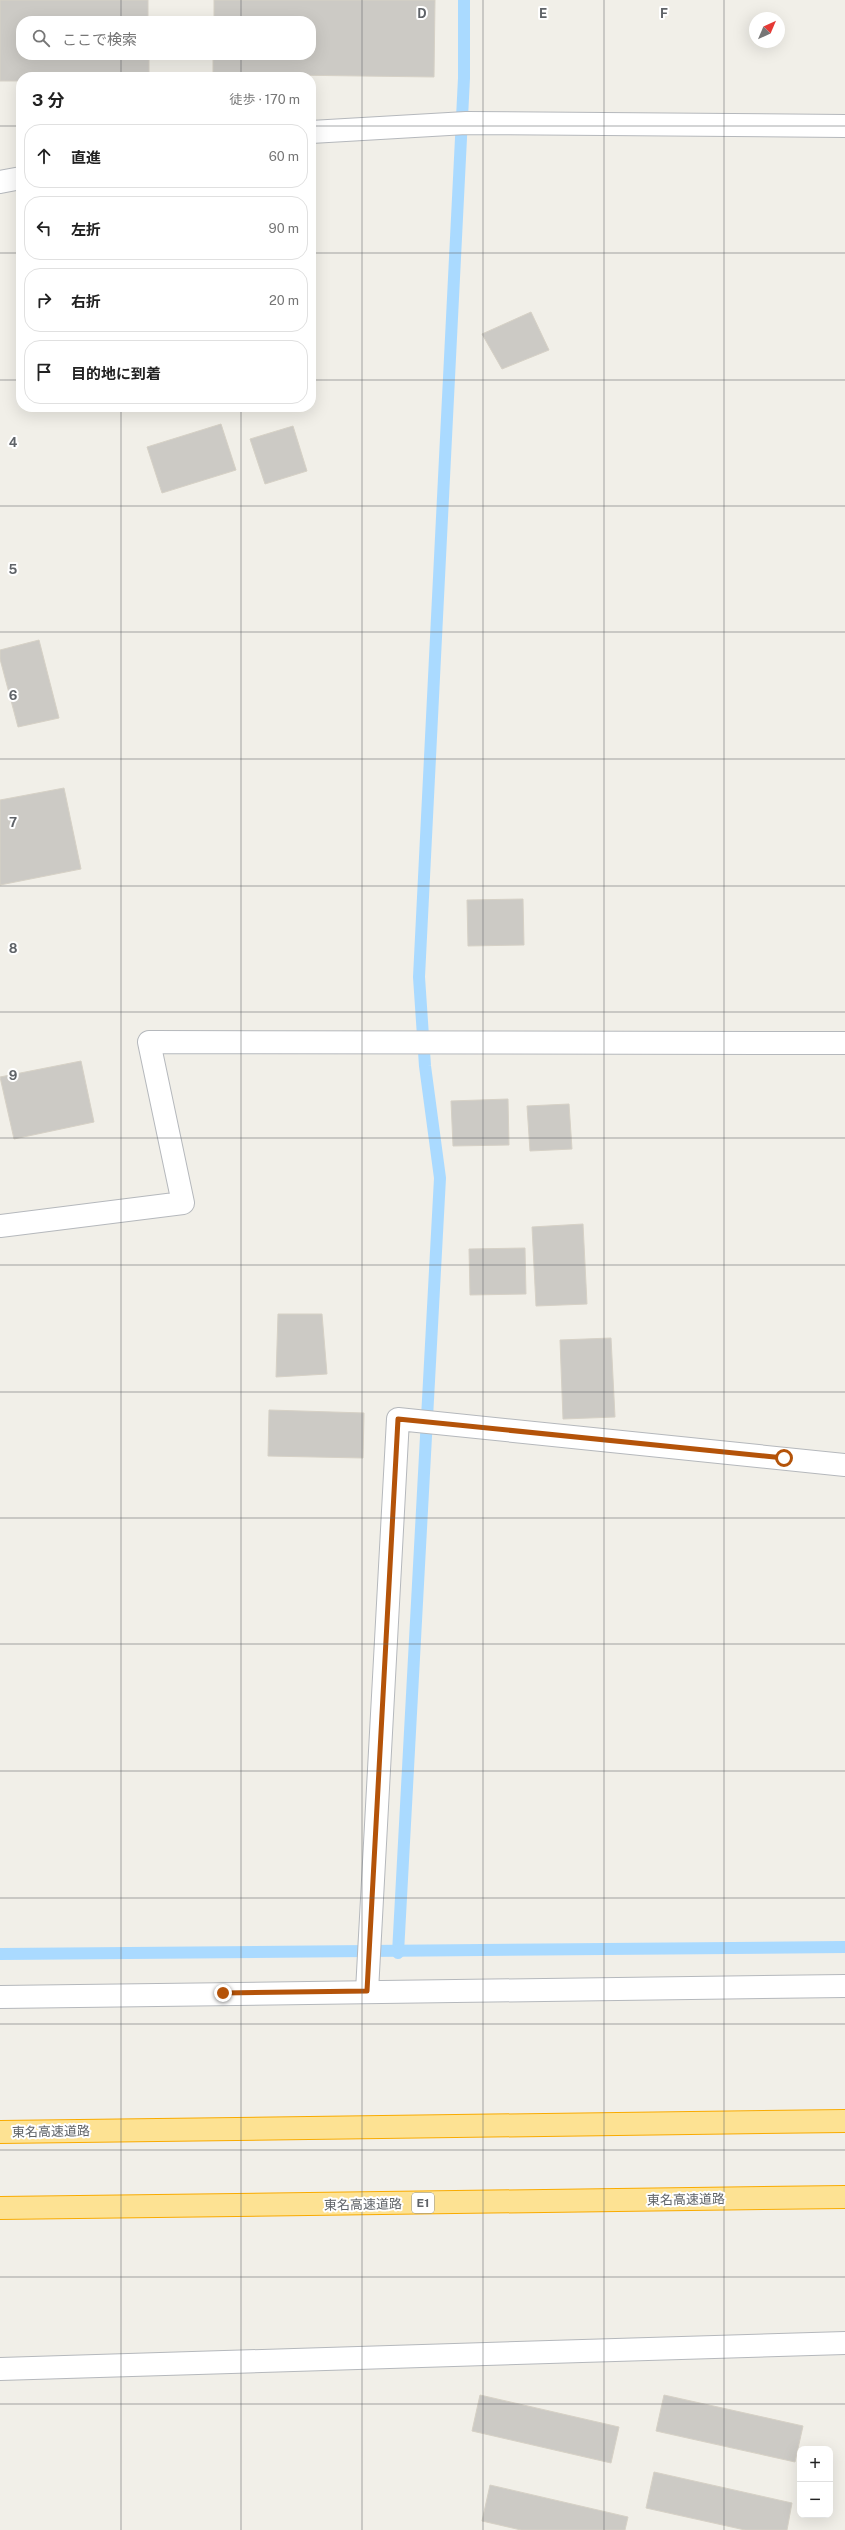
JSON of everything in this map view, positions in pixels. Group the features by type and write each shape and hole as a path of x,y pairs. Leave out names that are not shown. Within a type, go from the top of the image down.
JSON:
{"highway":[{"name":"東名高速道路","path":"0,2132 845,2121"},
{"name":"東名高速道路","path":"0,2208 845,2197"}],"street":[{"path":"316,132 466,122 845,126"},
{"path":"0,182 16,179"},
{"path":"0,1226 183,1203 149,1042 845,1043"},
{"path":"367,1991 398,1419 845,1465"},
{"path":"0,1997 367,1991 845,1986"},
{"path":"0,2370 845,2343"}],"building":[{"path":"0,0 148,0 148,16 16,16 16,60 149,60 149,72 16,72 16,81 0,81"},
{"path":"214,0 435,0 434,77 316,75 316,72 213,72 213,60 316,60 316,16 214,16"},
{"path":"531,312 549,350 502,369 482,334"},
{"path":"221,424 236,470 162,493 147,447"},
{"path":"293,426 307,471 265,484 250,439"},
{"path":"39,640 59,718 18,727 0,659 0,650"},
{"path":"64,788 81,869 0,885 0,800"},
{"path":"523,899 524,945 468,946 467,900"},
{"path":"81,1061 94,1122 14,1139 0,1077"},
{"path":"508,1099 509,1145 453,1146 451,1101"},
{"path":"569,1104 572,1149 530,1151 527,1106"},
{"path":"583,1224 587,1304 536,1306 532,1227"},
{"path":"525,1248 526,1294 470,1295 469,1249"},
{"path":"278,1314 322,1314 327,1374 276,1377"},
{"path":"611,1338 615,1417 563,1419 560,1340"},
{"path":"269,1410 364,1413 363,1458 268,1456"},
{"path":"480,2395 619,2427 611,2463 472,2431"},
{"path":"664,2395 803,2426 799,2446 797,2446 795,2462 656,2431"},
{"path":"654,2472 792,2503 787,2530 745,2530 646,2508"},
{"path":"490,2485 628,2517 625,2530 521,2530 482,2521"}],"waterway":[{"path":"398,1953 440,1178 425,1066 419,977 464,78 464,0"},
{"path":"0,1954 845,1947"}],"route":[{"path":"223,1993 367,1991 398,1419 784,1458"}]}
